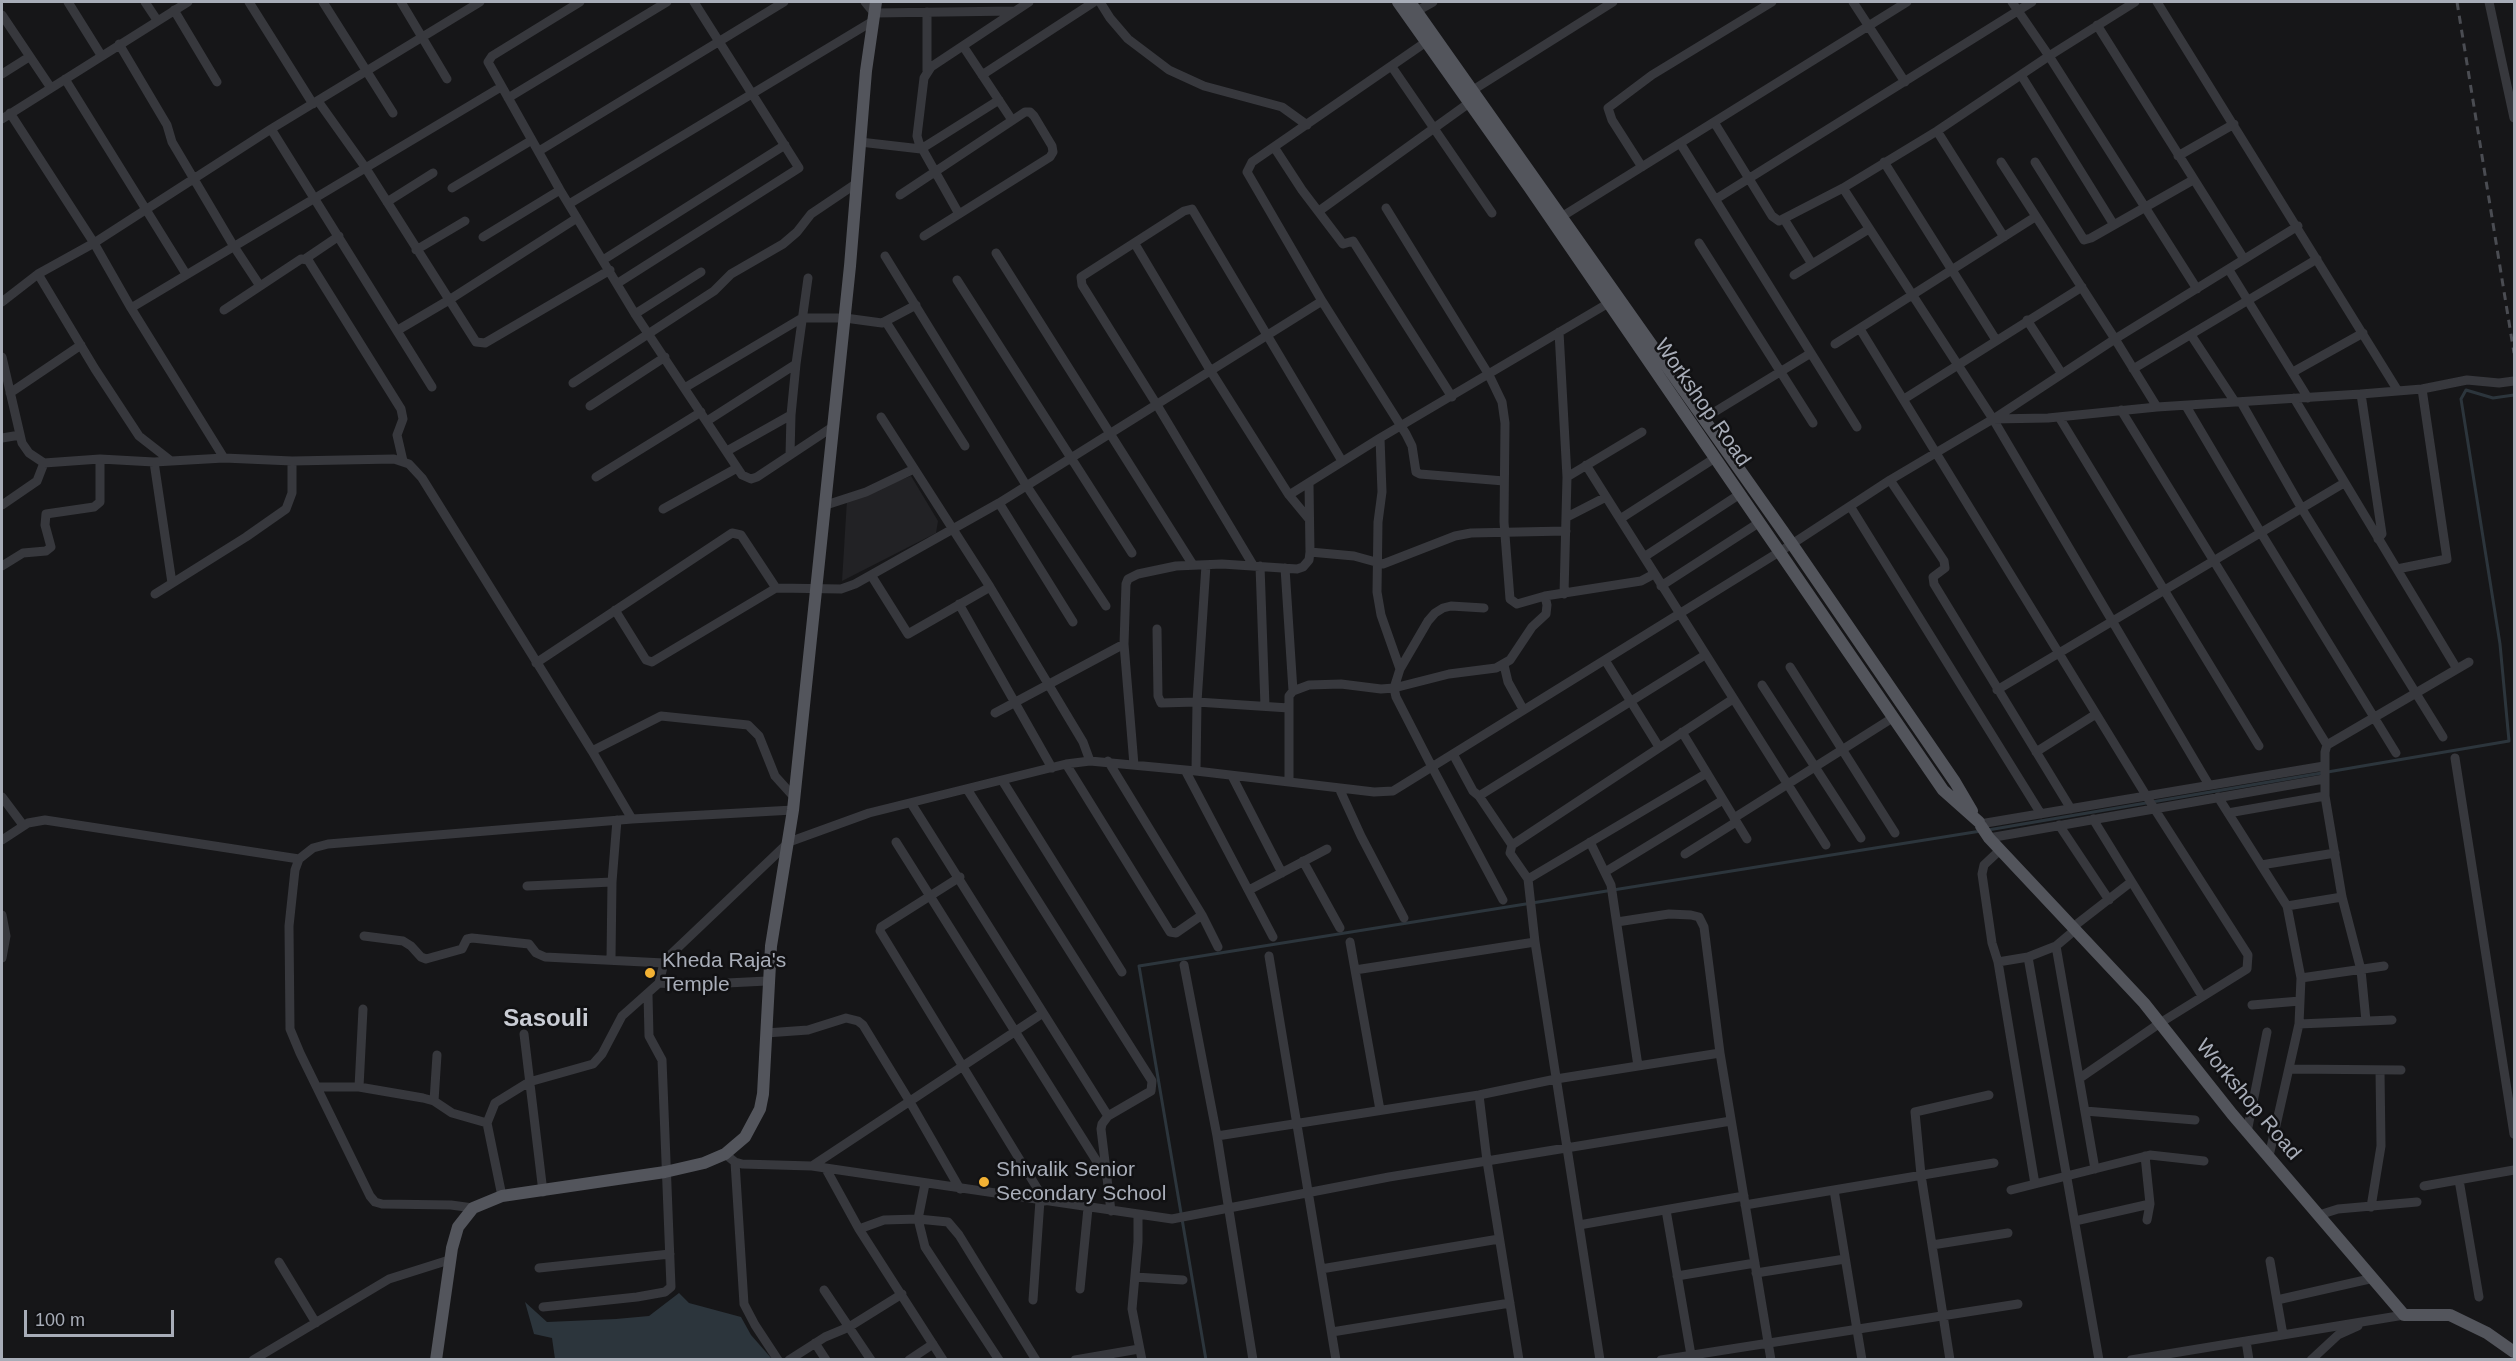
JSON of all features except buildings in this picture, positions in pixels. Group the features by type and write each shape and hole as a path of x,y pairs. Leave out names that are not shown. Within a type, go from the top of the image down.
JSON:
{"main road":[{"name":"Workshop Road","path":"1398,2 1469,103 1557,219 1792,544 1955,782 1983,829"},
{"name":"Workshop Road","path":"1414,6 1473,90 1557,219"},
{"path":"436,1359 449,1260 458,1227 473,1208 501,1196 665,1172 730,1158 745,1137 760,1108 763,1094 767,981 794,804 818,590 845,318 866,71 874,12"},
{"name":"Workshop Road","path":"1614,300 1715,458 1943,790 1983,829 2160,1023 2247,1132 2404,1315"},
{"path":"2404,1315 2450,1315 2487,1333 2514,1352"}],"street":[{"path":"68,2 101,54"},
{"path":"145,2 157,21"},
{"path":"2,119 101,54 188,2"},
{"path":"249,2 315,103 365,167 476,342 485,343 610,270"},
{"path":"323,2 393,113"},
{"path":"400,2 447,79"},
{"path":"2,302 38,274 94,243 271,129 480,2"},
{"path":"580,2 489,59 489,65 560,190 635,314 686,387 736,468 746,478 751,479 834,426"},
{"path":"507,98 667,2"},
{"path":"618,283 799,168 694,2"},
{"path":"539,151 784,2"},
{"path":"865,2 874,12"},
{"path":"927,71 1029,2"},
{"path":"982,75 1094,2"},
{"path":"1100,2 1123,34 1169,70 1204,86 1281,107 1307,125"},
{"path":"1414,6 1433,2"},
{"path":"1473,90 1613,2"},
{"path":"1642,166 1612,120 1608,108 1652,75 1772,2"},
{"path":"1852,2 1905,82"},
{"path":"1557,219 1907,2"},
{"path":"2012,2 2049,56 2197,289"},
{"path":"1716,200 2032,2"},
{"path":"1714,122 1772,216 1779,221 1842,188 1937,131 2135,2"},
{"path":"2157,2 2298,226 2398,391"},
{"path":"2489,2 2511,94 2514,118"},
{"path":"174,10 217,82"},
{"path":"569,204 753,93 874,12 1015,11"},
{"path":"927,12 927,71 922,86 917,136 921,149 959,214"},
{"path":"2,15 5,29 51,88"},
{"path":"2097,25 2244,259"},
{"path":"1426,42 1252,162 1247,172 1322,302 1410,440 1418,474 1504,481"},
{"path":"119,44 167,125 172,142 260,286"},
{"path":"963,46 1012,120"},
{"path":"2,74 29,57"},
{"path":"1392,67 1492,213"},
{"path":"2021,75 2114,225"},
{"path":"65,79 186,274"},
{"path":"131,308 501,87"},
{"path":"860,142 921,149 999,100"},
{"path":"1319,211 1469,103"},
{"path":"900,195 1012,120 1030,112 1034,116 1053,152 1050,157 924,236"},
{"path":"10,113 94,243 131,308 224,459"},
{"path":"2178,156 2234,124"},
{"path":"271,129 432,387"},
{"path":"1937,131 2004,237"},
{"path":"452,188 532,140"},
{"path":"1680,143 1857,427"},
{"path":"603,260 785,145"},
{"path":"1275,147 1343,244 1353,241 1452,397"},
{"path":"1884,162 1996,340"},
{"path":"2001,162 2157,407"},
{"path":"2035,162 2084,240 2146,208 2193,180"},
{"path":"387,202 433,173"},
{"path":"573,383 714,291 731,274 783,244 797,232 811,214 857,183"},
{"path":"1842,188 1993,419 2210,785"},
{"path":"483,237 560,190"},
{"path":"1386,208 1489,375 1502,402 1505,423 1505,533 1509,599 1517,603 1545,596 1641,581 1654,574"},
{"path":"1265,706 1256,566 1081,281 1084,273 1184,211 1192,209 1342,461"},
{"path":"1835,344 2035,217"},
{"path":"398,330 577,218"},
{"path":"1784,219 1812,264"},
{"path":"416,250 465,221"},
{"path":"501,1196 487,1123 495,1103 529,1082 593,1064 602,1054 622,1016 659,983 664,963 674,951 789,842 869,813 1066,764 1090,761 1108,761 1339,789 1393,791 1792,544 1890,480 1993,419 2115,339 2298,226"},
{"path":"1794,275 1869,229"},
{"path":"224,309 339,236"},
{"path":"1135,243 1210,370 1289,495 1308,518"},
{"path":"1699,243 1813,423"},
{"path":"996,253 1193,565"},
{"path":"885,256 1026,485 1106,606"},
{"path":"305,259 310,263 401,409 403,419 397,435 403,461"},
{"path":"2133,369 2318,259"},
{"path":"2229,270 2308,398"},
{"path":"635,314 701,272"},
{"path":"38,274 140,436 171,461"},
{"path":"790,455 796,364 808,278"},
{"path":"957,280 1132,553"},
{"path":"1904,399 2082,287"},
{"path":"1289,495 1380,438 1614,300"},
{"path":"615,610 646,660 652,662 776,588 841,589 872,575 999,503 1322,302"},
{"path":"686,387 802,318 845,318 886,322 916,305"},
{"path":"2027,320 2062,374"},
{"path":"886,322 965,446"},
{"path":"1860,329 2150,802 2248,955 2247,969 2160,1023 2080,1078"},
{"path":"1559,332 1567,477 1564,594"},
{"path":"2293,372 2363,333"},
{"path":"2191,334 2238,402 2443,737"},
{"path":"10,393 81,345"},
{"path":"2,349 2,358 20,435 29,453 44,463 100,459 154,462 224,459 292,461 394,459 409,464 422,478 632,819"},
{"path":"1703,419 1811,353"},
{"path":"590,406 665,357"},
{"path":"707,421 796,364"},
{"path":"1993,419 2059,417 2157,407 2398,391 2422,389 2467,380 2499,383 2514,381"},
{"path":"2397,569 2447,559 2422,389"},
{"path":"2361,394 2382,534 2378,539"},
{"path":"2294,398 2457,669"},
{"path":"2186,405 2261,533 2396,753"},
{"path":"2121,410 2327,745 2324,773 2325,796 2342,897 2361,969 2366,1022"},
{"path":"596,477 701,412"},
{"path":"727,451 791,415"},
{"path":"880,417 990,587 1083,742 1090,761"},
{"path":"2059,417 2259,746"},
{"path":"1567,477 1642,432"},
{"path":"2,438 20,435"},
{"path":"1380,438 1382,492 1377,562 1378,603 1400,669"},
{"path":"1620,519 1715,458"},
{"path":"2,566 23,553 50,549 46,514 94,507 100,502 100,459"},
{"path":"155,594 286,509 292,493 292,461"},
{"path":"154,462 172,583"},
{"path":"2,505 37,481 44,463"},
{"path":"1586,465 1826,845"},
{"path":"663,508 736,468"},
{"path":"826,505 866,492 914,470"},
{"path":"1890,480 1944,561 1945,568 1933,577 1934,584 2071,809"},
{"path":"1997,690 2344,483"},
{"path":"1134,765 1124,644 1128,579 1156,570 1193,565 1303,567 1307,564 1310,552 1309,484"},
{"path":"1644,557 1740,494"},
{"path":"1567,517 1606,497"},
{"path":"999,503 1073,622"},
{"path":"1850,506 2041,814"},
{"path":"1661,586 1760,522"},
{"path":"1310,552 1390,562 1455,536 1566,531"},
{"path":"536,663 735,533 741,535 771,584 776,588"},
{"path":"1196,771 1197,702 1206,565"},
{"path":"1285,568 1293,691"},
{"path":"872,575 907,633 912,633 990,587"},
{"path":"1289,782 1289,696 1293,691 1309,685 1341,684 1382,689 1394,688 1449,674 1496,669 1504,665 1515,653 1532,627 1546,614 1548,610 1545,596"},
{"path":"959,604 1052,768"},
{"path":"1484,608 1451,606 1435,613 1400,669 1394,688 1396,697 1503,900"},
{"path":"1158,630 1159,700 1166,704 1197,702 1289,708"},
{"path":"995,713 1124,644"},
{"path":"1479,796 1705,655"},
{"path":"1605,660 1659,747"},
{"path":"2327,745 2469,662"},
{"path":"1504,665 1508,682 1523,709"},
{"path":"1790,667 1895,833"},
{"path":"1762,685 1861,838"},
{"path":"1600,1359 1535,942 1532,901 1528,879 1510,853 1512,845 1733,699"},
{"path":"2036,752 2096,714"},
{"path":"592,751 661,716 748,725 759,736 774,776 794,804"},
{"path":"1685,854 1787,784 1894,717"},
{"path":"1682,732 1747,839"},
{"path":"1453,754 1473,791 1479,796 1512,845"},
{"path":"2455,758 2514,1134"},
{"path":"1108,761 1202,915 1218,947"},
{"path":"1066,764 1170,932 1176,933 1202,915"},
{"path":"1185,770 1273,937"},
{"path":"1528,879 1707,773"},
{"path":"1983,829 2071,809 2218,797 2324,773"},
{"path":"1983,829 2059,825 2093,819 2210,785 2324,773"},
{"path":"1232,776 1282,873"},
{"path":"1002,780 1122,972"},
{"path":"967,789 1152,1082 1152,1089 1149,1093 1103,1121 1101,1129 1111,1211"},
{"path":"1339,789 1404,918"},
{"path":"2228,813 2325,796"},
{"path":"2,797 23,825"},
{"path":"2218,797 2287,906 2301,978 2299,1024 2269,1156"},
{"path":"1605,872 1723,800"},
{"path":"911,803 960,877 1108,1116"},
{"path":"473,1208 375,1202 365,1187 290,1029 289,926 294,870 299,859 313,848 328,844 794,804"},
{"path":"2093,819 2202,996"},
{"path":"2,840 23,825 45,820 299,859"},
{"path":"612,959 612,882 617,820"},
{"path":"2059,825 2109,900"},
{"path":"896,842 1109,1180"},
{"path":"1590,842 1612,889 1638,1066"},
{"path":"1249,890 1327,849"},
{"path":"2001,850 1984,865 1982,874 2035,1184"},
{"path":"2261,865 2335,853"},
{"path":"1303,861 1340,928"},
{"path":"960,877 929,895 881,927 880,930 1043,1201 1033,1300"},
{"path":"527,886 612,882"},
{"path":"1998,962 2028,957 2056,946 2132,882"},
{"path":"2287,906 2342,897"},
{"path":"1617,922 1669,914 1699,917 1704,927 1720,1053 1771,1359"},
{"path":"2,915 6,936 2,958"},
{"path":"364,936 403,941 411,946 419,956 426,959 460,949 468,939 472,938 529,944 536,953 545,957 664,963"},
{"path":"1350,942 1380,1110"},
{"path":"1355,970 1535,942"},
{"path":"2056,946 2095,1169"},
{"path":"1269,956 1336,1359"},
{"path":"2028,957 2099,1359"},
{"path":"1184,965 1216,1136 1253,1359"},
{"path":"2301,978 2384,966"},
{"path":"659,983 687,985 767,981"},
{"path":"543,1307 637,1297 668,1291 671,1284 662,1060 649,1036 648,995"},
{"path":"2252,1005 2300,1001"},
{"path":"359,1087 363,1009"},
{"path":"812,1166 1043,1013"},
{"path":"766,1033 808,1030 846,1018 863,1025 960,1189"},
{"path":"2299,1024 2392,1020"},
{"path":"2247,1132 2267,1032"},
{"path":"524,1034 543,1191"},
{"path":"1216,1136 1479,1095 1556,1079 1720,1053"},
{"path":"434,1101 437,1055"},
{"path":"2289,1069 2402,1070"},
{"path":"2371,1207 2381,1146 2380,1070"},
{"path":"318,1087 359,1087 434,1101 452,1113 487,1123"},
{"path":"1479,1095 1486,1161 1519,1359"},
{"path":"1950,1359 1921,1175 1915,1112 1989,1095"},
{"path":"2085,1111 2195,1120"},
{"path":"778,1359 744,1305 730,1158 812,1166 1088,1208 1182,1218 1309,1192 1731,1121"},
{"path":"2011,1190 2145,1156 2204,1161"},
{"path":"2145,1156 2150,1204 2147,1221"},
{"path":"1579,1226 1666,1210 1834,1190 1994,1163"},
{"path":"826,1169 859,1229 943,1359"},
{"path":"2424,1186 2514,1170"},
{"path":"2459,1180 2479,1297"},
{"path":"924,1184 918,1219 925,1247 999,1359"},
{"path":"1834,1190 1862,1359"},
{"path":"2319,1215 2338,1209 2417,1202"},
{"path":"2075,1221 2150,1204"},
{"path":"1080,1289 1088,1208"},
{"path":"1666,1210 1691,1355"},
{"path":"1138,1215 1133,1319 1142,1359"},
{"path":"859,1229 884,1220 945,1220 955,1228 1036,1359"},
{"path":"1932,1245 2008,1233"},
{"path":"1321,1269 1499,1239"},
{"path":"538,1268 669,1254"},
{"path":"1677,1276 1845,1259"},
{"path":"253,1359 389,1279 449,1260"},
{"path":"2270,1261 2283,1335"},
{"path":"279,1262 316,1323"},
{"path":"1135,1277 1183,1280"},
{"path":"2277,1300 2374,1278"},
{"path":"824,1290 871,1359"},
{"path":"789,1359 815,1343 849,1327 902,1294"},
{"path":"1332,1332 1510,1303"},
{"path":"1661,1359 2018,1304"},
{"path":"2131,1359 2404,1315"},
{"path":"2311,1359 2338,1335 2368,1321"},
{"path":"2246,1341 2249,1359"},
{"path":"815,1343 825,1359"},
{"path":"909,1359 933,1344"},
{"path":"1075,1359 1139,1349"}],"shaded area":[{"path":"911,476 938,521 936,533 842,581 847,500"},
{"path":"679,1293 689,1303 741,1317 751,1335 772,1359 555,1359 552,1338 534,1334 525,1302 547,1322 616,1319 649,1316"}],"waterway":[{"path":"1988,830 2509,741 2500,644 2461,399 2466,390 2493,398 2514,395"},
{"path":"1206,1360 1139,966 1981,831"}],"railway":[{"path":"2457,2 2514,353"}],"place":[{"name":"Kheda Raja's Temple","path":"650,973"},
{"name":"Shivalik Senior Secondary School","path":"984,1182"}],"district":[{"name":"Sasouli","path":"546,1019"}]}
